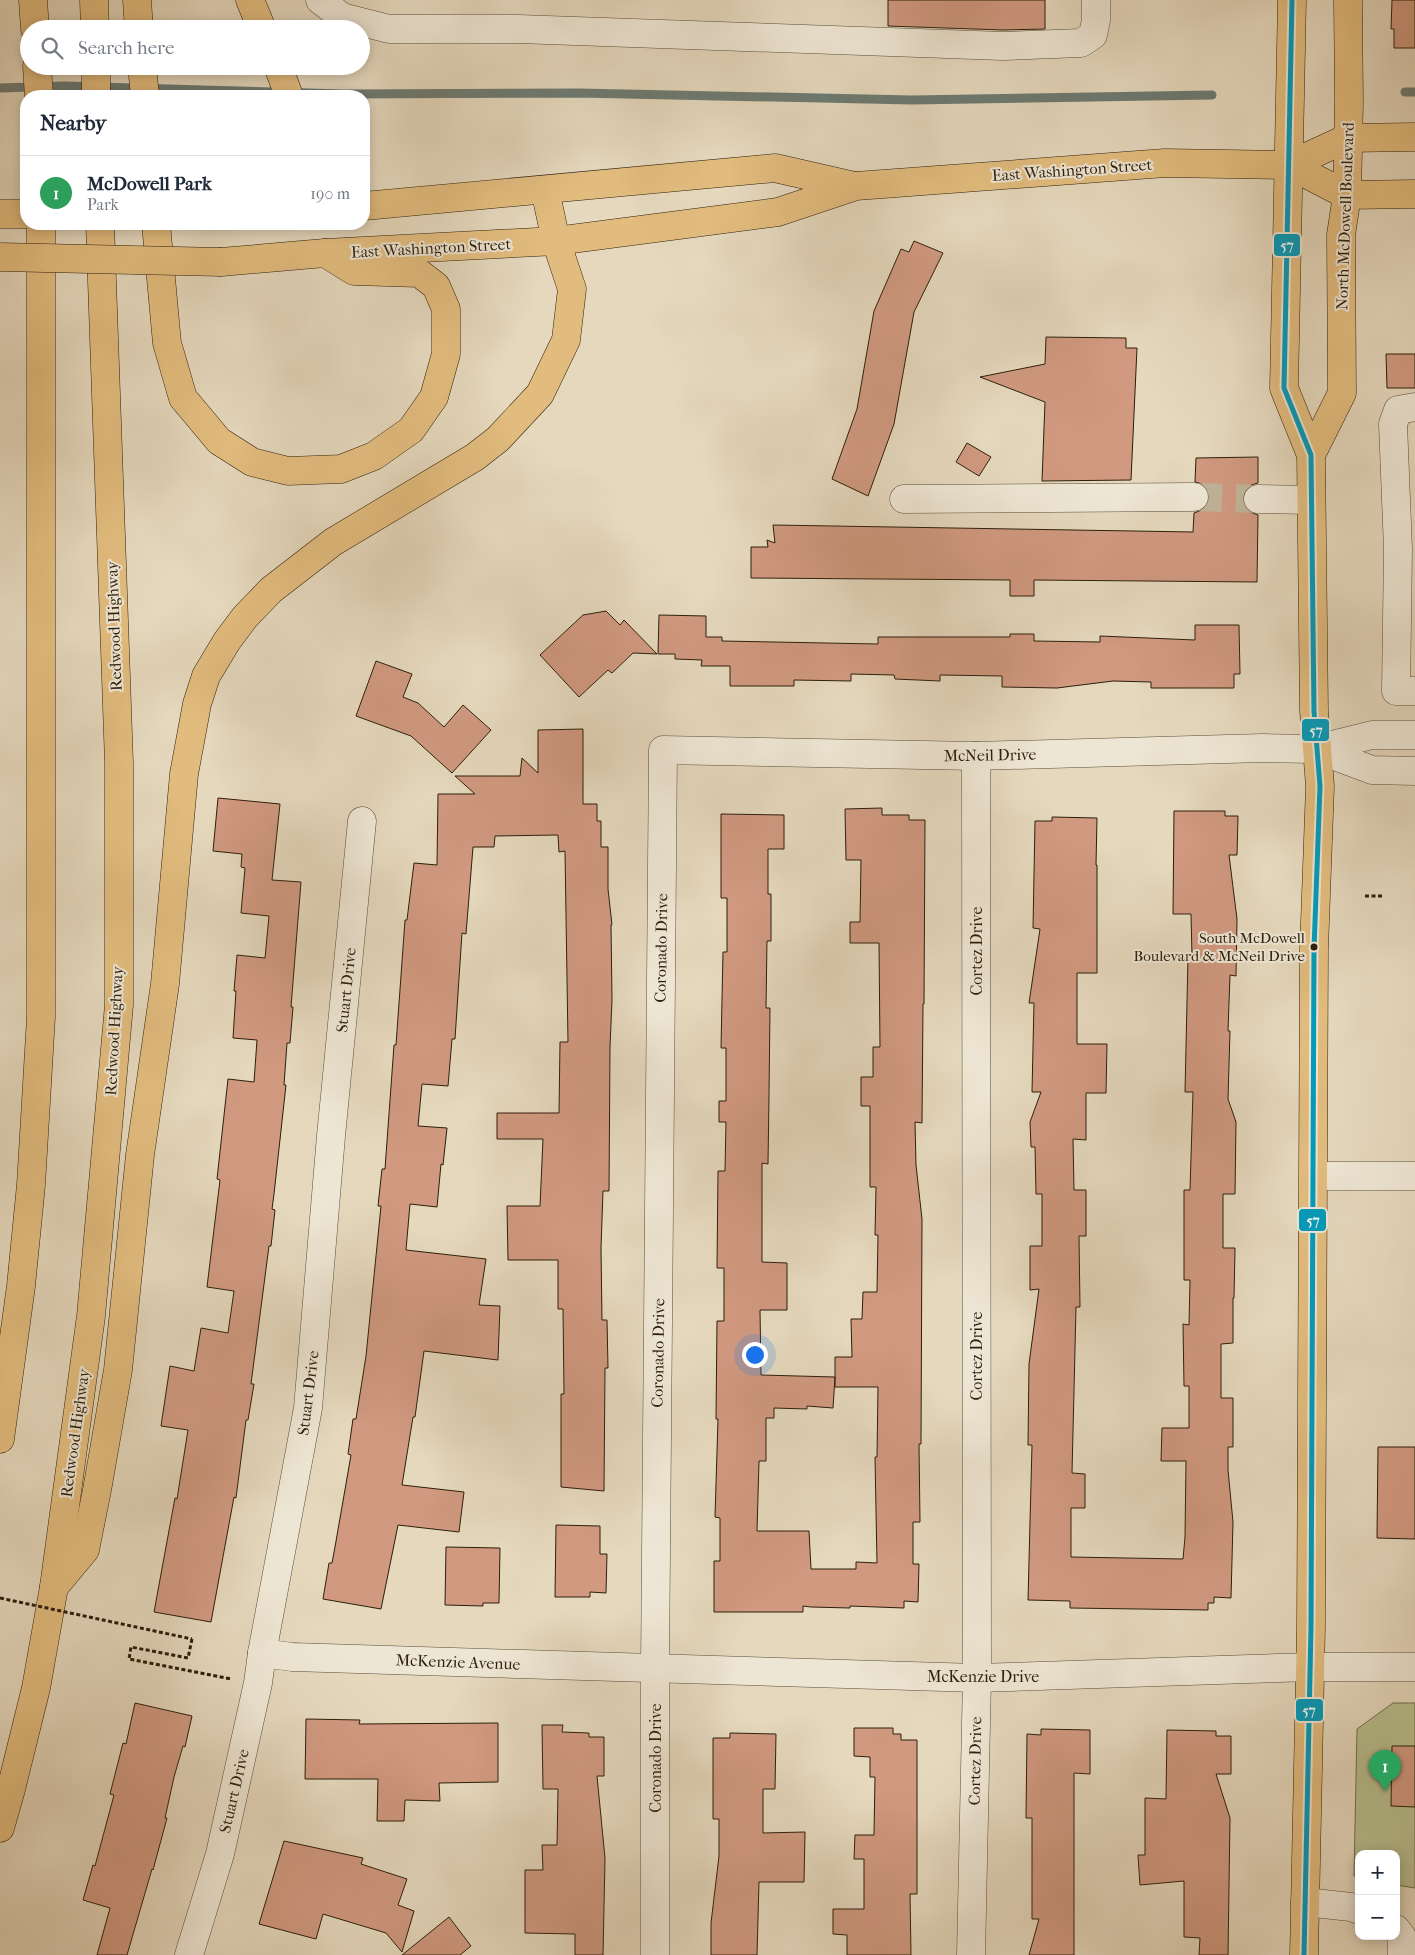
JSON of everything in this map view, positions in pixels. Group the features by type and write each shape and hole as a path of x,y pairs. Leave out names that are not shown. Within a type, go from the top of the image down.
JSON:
{"main road":[{"path":"33,0 34,20"},
{"path":"94,0 95,20"},
{"path":"137,0 138,20"},
{"path":"250,0 258,20"},
{"path":"1292,0 1284,388 1311,455 1314,711 1320,786 1314,948 1311,1667 1304,1955"},
{"name":"North McDowell Boulevard","path":"1311,455 1342,394 1341,235 1346,195 1348,138 1348,0"},
{"path":"38,75 39,90"},
{"path":"96,75 96,90"},
{"path":"143,75 144,90"},
{"path":"281,75 287,90"},
{"name":"East Washington Street","path":"0,257 221,262 325,253 556,241 778,212 856,186 1165,163 1289,165 1348,138 1415,137"},
{"name":"East Washington Street","path":"1289,165 1346,195 1415,194"},
{"name":"East Washington Street","path":"370,205 775,168 856,186"},
{"path":"54,1587 85,1550 98,1490 116,1379 140,1155 165,984 184,774 197,704 206,676 245,618 271,590 333,542 475,457 498,439 540,394 566,340 572,289 556,241 545,190"},
{"path":"0,214 20,214"},
{"path":"0,1439 32,1185 41,1017 41,230"},
{"name":"Redwood Highway","path":"0,1828 36,1688 54,1587 91,1316 118,1005 119,763 100,230"},
{"path":"157,230 167,343 183,398 219,440 252,462 288,471 341,469 374,456 411,430 434,397 446,354 446,309 436,286 419,273 354,270 325,253"}],"street":[{"path":"320,0 342,17 354,20"},
{"path":"370,24 388,29 528,30 1003,46 1081,43 1092,35 1096,20 1096,0"},
{"path":"1406,691 1393,424 1398,410 1415,406"},
{"path":"904,499 1194,497"},
{"path":"1258,499 1311,500"},
{"path":"1316,749 1372,734 1415,735"},
{"name":"McNeil Drive","path":"663,750 976,756 1262,748 1316,749"},
{"path":"1316,749 1372,770 1415,771"},
{"name":"Coronado Drive","path":"655,1955 655,1668 663,750"},
{"name":"Cortez Drive","path":"971,1955 977,1678 976,756"},
{"name":"Stuart Drive","path":"189,1955 220,1854 258,1683 308,1408 331,1136 362,820"},
{"path":"1314,1176 1415,1176"},
{"name":"McKenzie Avenue","path":"262,1653 292,1657 655,1668"},
{"name":"McKenzie Drive","path":"655,1668 977,1678 1311,1667 1415,1667"},
{"path":"1305,1902 1355,1908"},
{"path":"1400,1934 1402,1937 1402,1955"}],"path":[{"path":"1365,896 1382,896"},
{"path":"0,1598 192,1639 188,1658 131,1647 129,1659 231,1679"}],"green space":[{"path":"1393,1703 1415,1703 1415,1888 1400,1886 1400,1850 1355,1850 1354,1876 1357,1729"}],"building":[{"path":"888,0 1045,0 1045,29 1003,30 888,26"},
{"path":"1392,0 1415,0 1415,48 1394,48 1394,29 1391,29"},
{"path":"914,241 943,253 914,312 894,424 868,496 832,479 857,409 874,311 901,249 909,252"},
{"path":"1046,337 1126,338 1126,348 1137,348 1131,480 1042,481 1045,402 980,377 1045,364"},
{"path":"1386,354 1415,354 1415,388 1387,388"},
{"path":"967,443 991,457 979,476 956,462"},
{"path":"1258,457 1258,483 1251,485 1245,491 1242,499 1245,507 1250,512 1258,515 1257,582 1034,580 1034,596 1010,596 1010,580 751,578 751,547 768,547 767,540 775,543 773,525 1193,532 1194,513 1202,510 1208,504 1210,497 1207,489 1202,484 1195,482 1196,458"},
{"path":"606,611 620,625 624,620 657,654 633,653 612,673 608,670 579,697 540,655 583,615"},
{"path":"659,615 706,616 706,637 722,637 722,641 878,644 878,637 1010,637 1010,634 1034,634 1034,641 1100,642 1100,636 1195,640 1195,625 1239,625 1240,674 1234,674 1234,688 1151,688 1151,682 1113,681 1057,688 1002,687 1002,676 940,675 940,681 895,679 894,675 851,674 851,681 794,680 794,686 730,686 730,666 701,666 702,660 675,659 675,654 658,654"},
{"path":"376,661 412,674 403,697 418,703 444,727 463,705 491,730 452,773 411,736 356,716"},
{"path":"583,729 583,804 597,804 597,821 601,821 601,847 608,847 608,889 612,925 609,1191 603,1191 601,1248 602,1320 607,1320 608,1368 605,1368 604,1491 561,1487 561,1394 564,1394 563,1309 558,1309 558,1260 508,1260 507,1206 540,1206 543,1139 497,1139 497,1113 559,1113 560,1042 568,1042 565,851 559,852 558,835 495,836 494,847 473,847 466,934 462,933 455,1039 452,1039 448,1086 422,1084 418,1126 447,1128 437,1207 410,1204 406,1250 486,1259 479,1305 500,1306 498,1360 424,1351 415,1417 413,1417 402,1485 464,1492 459,1532 398,1525 381,1609 323,1599 329,1563 332,1563 335,1547 351,1455 348,1454 353,1419 356,1419 366,1356 381,1206 378,1206 382,1169 385,1169 405,920 407,920 414,863 437,865 438,794 475,794 455,776 520,776 522,758 538,773 538,730"},
{"path":"218,798 280,804 272,880 301,882 291,1007 293,1007 290,1043 287,1043 284,1085 286,1085 272,1209 275,1210 271,1246 269,1246 251,1384 254,1384 248,1420 246,1420 236,1498 234,1497 211,1622 154,1612 175,1498 177,1499 188,1430 161,1426 170,1366 194,1371 201,1328 228,1333 234,1291 207,1287 220,1180 217,1179 228,1079 254,1082 257,1040 233,1038 237,955 265,958 269,916 241,913 245,868 241,867 242,854 213,851"},
{"path":"882,808 882,815 909,815 909,820 925,820 922,1123 915,1122 916,1165 922,1219 921,1444 919,1444 920,1522 913,1522 913,1564 919,1564 918,1602 904,1601 904,1608 803,1606 803,1612 714,1612 714,1561 720,1561 720,1518 715,1517 718,1419 716,1419 717,1321 724,1321 724,1268 717,1268 718,1171 725,1171 726,1122 719,1122 719,1101 726,1101 726,1048 721,1048 723,952 727,952 727,898 721,898 721,814 784,815 784,849 768,849 768,894 771,894 771,941 767,941 766,1008 770,1008 769,1096 768,1164 762,1163 762,1262 787,1263 787,1310 760,1310 761,1375 835,1377 835,1357 852,1357 851,1319 862,1319 863,1292 877,1292 878,1235 875,1235 876,1187 870,1187 870,1106 861,1106 861,1077 873,1077 873,1047 880,1047 879,943 850,943 850,922 860,922 861,860 846,860 845,809","holes":["835,1377 835,1387 878,1387 877,1457 875,1457 877,1563 856,1562 856,1569 811,1569 809,1531 757,1531 759,1461 766,1461 766,1418 774,1418 774,1408 807,1409 807,1406 833,1408"]},
{"path":"1174,811 1225,811 1225,816 1238,816 1237,855 1229,855 1237,919 1236,976 1230,975 1228,1031 1230,1031 1228,1099 1236,1122 1235,1194 1223,1194 1223,1248 1235,1248 1233,1343 1221,1344 1221,1398 1233,1398 1233,1447 1228,1447 1228,1470 1233,1522 1231,1598 1214,1597 1214,1603 1208,1603 1208,1610 1070,1608 1070,1601 1028,1600 1032,1445 1028,1445 1029,1364 1039,1289 1030,1290 1030,1246 1042,1246 1042,1194 1036,1194 1035,1147 1031,1147 1030,1122 1041,1092 1032,1092 1034,1003 1029,1003 1040,929 1033,928 1035,821 1052,821 1052,817 1097,818 1097,973 1077,973 1077,1044 1107,1044 1106,1093 1086,1093 1086,1140 1073,1139 1074,1190 1086,1190 1086,1236 1079,1236 1080,1307 1076,1307 1072,1473 1085,1474 1085,1508 1071,1508 1071,1557 1183,1559 1186,1461 1161,1461 1162,1428 1189,1428 1189,1386 1184,1386 1183,1324 1189,1325 1190,1280 1184,1280 1184,1190 1190,1190 1193,1092 1185,1092 1188,957 1192,957 1191,914 1173,914"},
{"path":"1378,1447 1415,1447 1415,1539 1377,1538"},
{"path":"556,1525 600,1526 600,1554 607,1554 606,1593 590,1592 590,1597 555,1597"},
{"path":"446,1547 500,1548 499,1603 483,1603 483,1606 445,1605"},
{"path":"135,1703 192,1716 185,1747 183,1746 174,1777 165,1818 167,1818 153,1870 127,1955 97,1955 110,1908 83,1900 93,1865 95,1866 114,1795 110,1794 123,1743 126,1744"},
{"path":"306,1719 360,1720 359,1724 498,1723 498,1782 439,1783 440,1801 405,1800 404,1821 377,1821 378,1779 305,1779"},
{"path":"542,1725 563,1725 562,1732 589,1733 589,1737 604,1737 604,1776 597,1776 605,1858 603,1955 575,1955 575,1934 525,1933 525,1870 543,1870 542,1845 557,1845 558,1789 543,1789"},
{"path":"854,1728 893,1728 893,1734 901,1734 901,1740 917,1740 917,1894 910,1894 911,1955 847,1955 847,1935 833,1934 833,1909 864,1909 864,1859 854,1859 855,1835 874,1835 875,1777 870,1777 870,1757 854,1756"},
{"path":"1041,1729 1090,1730 1090,1774 1074,1773 1074,1955 1029,1955 1039,1919 1032,1919 1032,1818 1026,1818 1027,1734 1041,1735"},
{"path":"1167,1730 1216,1731 1216,1736 1231,1736 1231,1774 1216,1774 1230,1818 1228,1955 1199,1955 1200,1938 1184,1937 1184,1881 1140,1885 1138,1855 1145,1855 1145,1798 1166,1799"},
{"path":"730,1733 776,1734 775,1789 763,1789 763,1833 805,1832 804,1882 759,1882 757,1955 711,1955 711,1923 719,1856 719,1819 713,1819 713,1738 730,1738"},
{"path":"1392,1746 1415,1746 1415,1807 1391,1806"},
{"path":"284,1841 363,1858 361,1864 407,1879 398,1905 414,1911 402,1952 386,1933 323,1914 316,1939 259,1924"},
{"path":"449,1917 471,1946 460,1955 402,1955"}],"waterway":[{"path":"0,88 64,86 204,90"},
{"path":"1405,92 1415,92"},
{"path":"370,94 579,93 912,100 1212,95"}],"tunnel":[{"path":"1194,497 1258,499"}],"transit line":[{"name":"57","path":"1292,0 1284,388 1311,455 1314,711 1320,786 1314,949 1311,1627 1304,1955"}],"place":[{"name":"South McDowell Boulevard & McNeil Drive","path":"1314,947"},
{"name":"McDowell Park","path":"1385,1791"}]}
